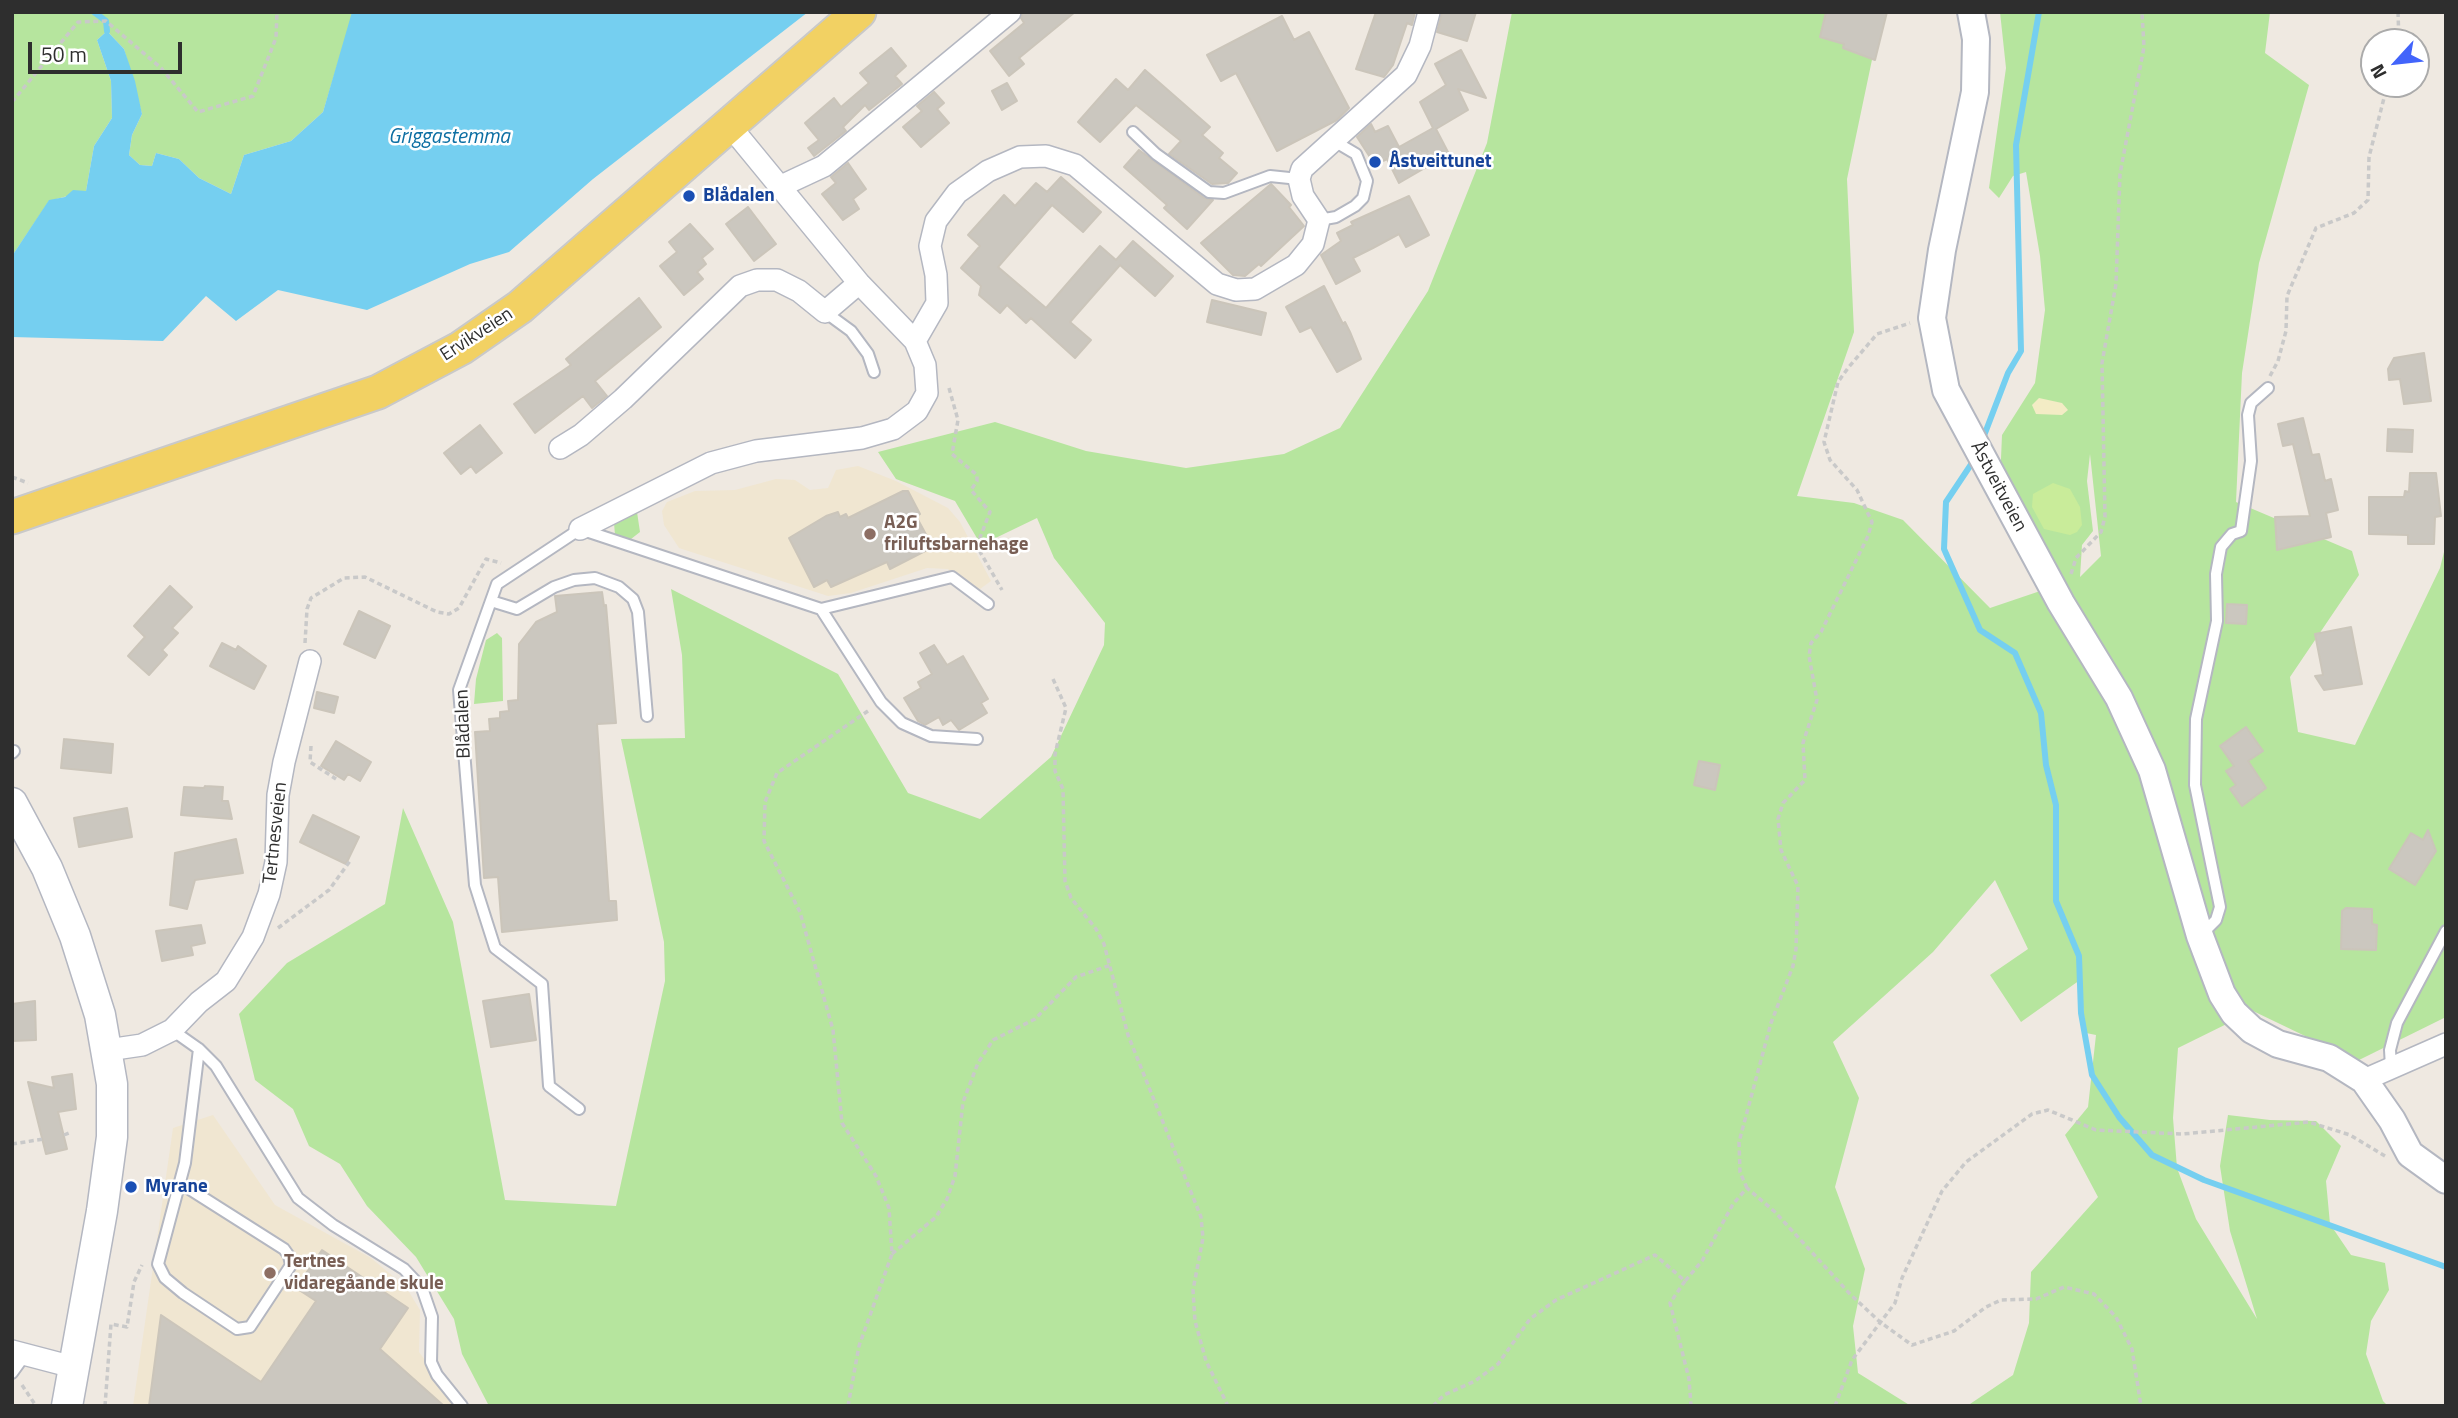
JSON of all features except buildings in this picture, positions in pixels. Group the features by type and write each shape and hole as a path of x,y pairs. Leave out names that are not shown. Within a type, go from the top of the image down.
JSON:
{"main road":[{"name":"Ervikveien","path":"16,502 378,392 460,348 520,307 859,12"},
{"path":"12,803 42,857 75,936 108,1050 112,1084 112,1136 97,1246 67,1406"}],"street":[{"path":"779,187 824,166 1010,12"},
{"path":"915,341 937,303 936,275 930,246 936,221 957,192 988,171 1020,157 1046,156 1075,165 1217,284 1237,290 1255,289 1296,265 1313,244 1319,220 1303,196 1299,178 1302,169 1405,75 1420,46 1429,12"},
{"name":"Åstveitveien","path":"1971,12 1976,39 1975,92 1942,250 1932,318 1946,390 2061,603 2119,698 2152,770 2200,936 2222,994 2234,1013 2252,1030 2278,1044 2329,1058 2364,1080 2392,1120 2410,1154 2446,1180"},
{"path":"730,126 859,283 915,341 925,365 926,380"},
{"path":"559,448 581,435 623,399 740,286 757,280 777,281 799,290 830,316 859,283"},
{"name":"Blådalen","path":"580,529 711,463 756,451 862,438 893,429 917,411 927,393 926,380"},
{"name":"Tertnesveien","path":"108,1050 142,1045 172,1030 199,1002 226,981 253,937 269,894 276,862 278,795 310,661"},
{"path":"2364,1080 2446,1044"},
{"path":"19,1353 73,1367"}],"lane":[{"path":"1133,132 1156,154 1209,192 1224,193 1270,176 1299,178"},
{"path":"1319,220 1336,217 1355,206 1365,190 1365,170 1356,154 1334,141"},
{"path":"830,316 841,337"},
{"path":"830,316 851,331 862,346 874,372"},
{"path":"2200,936 2216,920 2220,907 2195,785 2196,719 2217,621 2216,574 2221,547 2232,534 2241,531 2252,461 2248,415 2251,403 2268,388"},
{"path":"580,529 821,609 952,577 988,604"},
{"name":"Blådalen","path":"579,1109 549,1086 542,984 495,948 475,885 459,690 497,584 580,529"},
{"path":"491,601 517,609 554,587 574,580 595,578 619,587 633,599 638,612 647,716"},
{"path":"821,609 881,702 902,723 931,736 977,740"},
{"path":"2391,1068 2390,1050 2397,1023 2446,930"},
{"path":"172,1030 199,1049 216,1066 298,1198 333,1225 404,1269 422,1288 432,1317 431,1362 437,1375 462,1406"},
{"path":"180,1183 284,1249 289,1256 291,1265 250,1327 237,1329 165,1278 158,1264 180,1183 199,1049"},
{"path":"12,1373 19,1353"}],"path":[{"path":"12,102 78,22 106,21 161,68 198,112 253,96 276,38 277,12"},
{"path":"2061,603 2071,595 2073,564 2098,536 2105,517 2102,363 2116,284 2120,174 2144,47 2142,12"},
{"path":"2268,388 2287,331 2287,296 2316,228 2354,213 2368,200 2369,157 2384,98"},
{"path":"1932,318 1894,326 1877,334 1838,382 1831,404 1824,442 1830,460 1857,490 1872,522 1868,536 1821,632 1811,643 1809,656 1817,699 1803,743 1805,780 1783,803 1778,819 1782,850 1798,886 1796,949 1793,966 1771,1023 1739,1142 1740,1172 1747,1188 1775,1212 1880,1322 1912,1345 1954,1331 1986,1307 2001,1300 2036,1299 2064,1287 2094,1294 2116,1317 2132,1349 2141,1406"},
{"path":"926,380 947,383 958,420 952,454 977,475 977,481 971,490 990,512 979,540 979,550 1002,590"},
{"path":"12,477 28,483 40,479"},
{"path":"16,502 28,483"},
{"path":"310,661 305,649 309,602 316,593 344,578 365,577 437,612 449,614 459,608 486,559 491,558 514,573"},
{"path":"1053,678 1066,708 1055,754 1055,771 1063,789 1065,881 1071,898 1096,929 1111,965 1128,1035 1201,1217 1203,1238 1193,1290 1195,1321 1206,1362 1227,1406"},
{"path":"848,1406 859,1346 892,1254 889,1208 876,1176 842,1123 833,1030 800,912 764,841 765,802 776,773 881,702"},
{"path":"290,742 311,738 310,762 336,779"},
{"path":"272,932 329,890 350,861"},
{"path":"892,1254 936,1217 947,1199 955,1176 963,1102 978,1063 993,1040 1035,1019 1076,977 1111,965"},
{"path":"1835,1406 1852,1360 1895,1303 1902,1278 1942,1191 1966,1162 2041,1110 2048,1110 2096,1130 2111,1131 2195,1133 2309,1122 2350,1135 2388,1158 2410,1154"},
{"path":"12,1144 44,1139"},
{"path":"1690,1406 1689,1379 1670,1303 1702,1261 1733,1204 1747,1188"},
{"path":"1433,1406 1444,1395 1475,1381 1498,1364 1530,1320 1556,1300 1611,1277 1625,1266 1653,1256 1685,1281"},
{"path":"105,1406 111,1324"},
{"path":"20,1383 36,1406"}],"shaded area":[{"path":"858,466 896,481 948,508 960,522 991,581 980,589 971,588 948,569 927,568 851,593 828,596 679,548 664,525 662,511 667,502 695,491 735,490 776,479 795,480 810,490 828,488 836,470"},
{"name":"Tertnes vidaregåande skule","path":"213,1115 275,1205 371,1258 406,1287 420,1310 419,1352 459,1406 133,1406 173,1128"}],"green space":[{"path":"12,12 352,12 352,16 323,112 291,141 244,155 231,194 199,178 179,159 156,153 152,166 140,165 129,155 132,135 142,114 124,49 107,31 97,40 111,81 112,118 94,146 86,191 49,201 12,256"},
{"path":"1512,12 1882,12 1847,179 1854,332 1797,496 1854,503 1903,520 1990,608 2052,587 2000,482 2002,435 2035,383 2045,310 2040,256 2026,172 2013,176 1999,198 1989,188 2006,68 2000,12 2270,12 2265,53 2309,85 2259,263 2242,373 2236,502 2352,551 2359,575 2290,677 2298,732 2355,745 2440,568 2446,544 2446,1017 2357,1061 2253,1011 2178,1048 2173,1118 2177,1168 2196,1219 2257,1319 2230,1231 2220,1166 2228,1115 2270,1120 2316,1121 2341,1146 2326,1181 2330,1224 2351,1255 2385,1263 2389,1290 2371,1321 2366,1354 2383,1401 2388,1406 1967,1406 2013,1375 2029,1323 2031,1272 2098,1197 2065,1135 2088,1107 2096,1035 2086,1033 2080,980 2021,1022 1990,975 2028,949 1995,880 1933,952 1833,1042 1859,1098 1835,1187 1865,1269 1853,1326 1858,1373 1911,1406 489,1406 462,1354 454,1319 416,1257 367,1206 340,1164 309,1146 293,1109 255,1080 239,1014 287,963 385,904 403,808 453,922 505,1200 616,1206 665,981 664,942 621,739 685,738 682,655 671,589 838,674 908,793 980,819 1051,757 1104,645 1105,623 1054,558 1037,518 981,545 955,501 896,479 878,452 995,422 1086,451 1186,468 1284,454 1340,428 1428,291 1487,143","holes":["2090,454 2101,556 2080,577 2082,545 2093,531 2087,481"]},
{"path":"2053,483 2070,489 2080,507 2082,525 2077,532 2070,535 2044,529 2032,507 2033,494"},
{"path":"637,512 640,532 631,539 622,540 615,535 614,523"},
{"path":"497,633 502,638 503,701 474,704 476,679 486,640"}],"sand":[{"path":"2039,398 2062,403 2068,410 2062,415 2036,414 2032,405"}],"water":[{"name":"Griggastemma","path":"352,12 808,12 593,179 509,252 470,264 367,310 278,290 236,321 206,296 163,341 12,337 12,256 49,200 65,197 73,190 86,191 94,146 112,118 111,81 97,40 107,31 124,49 135,81 142,114 132,135 129,155 140,165 152,166 156,153 179,159 199,178 231,194 244,155 291,141 323,112"}],"waterway":[{"path":"94,12 106,21 107,31"},
{"path":"1982,441 2008,373 2021,351 2016,145 2039,12"},
{"path":"1976,457 1946,502 1944,549 1980,630 2015,653 2041,713 2046,765 2056,805 2056,901 2079,956 2081,1013 2092,1075 2119,1117 2152,1155 2204,1180 2446,1267"}],"place":[{"name":"Åstveittunet","path":"1375,162"},
{"name":"Blådalen","path":"689,196"},
{"name":"A2G friluftsbarnehage","path":"870,534"},
{"name":"Myrane","path":"131,1187"},
{"name":"Tertnes vidaregåande skule","path":"270,1273"}]}
